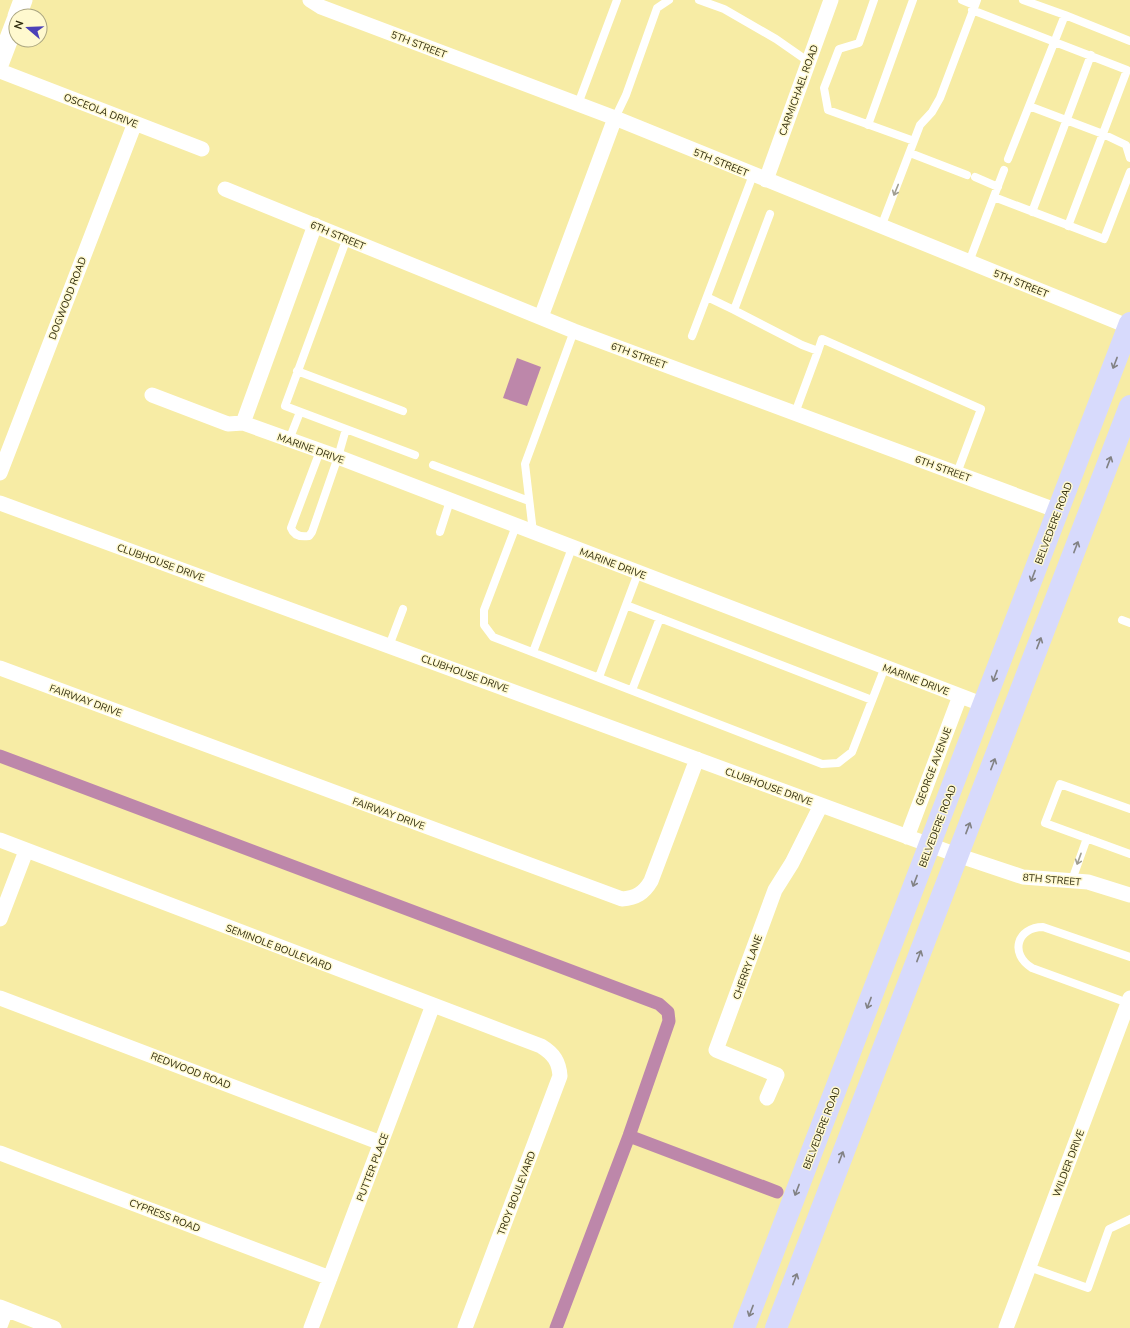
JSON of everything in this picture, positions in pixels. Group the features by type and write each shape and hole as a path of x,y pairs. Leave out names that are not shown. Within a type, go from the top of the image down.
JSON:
{"main road":[{"name":"BELVEDERE ROAD","path":"744,1328 1130,326"},
{"path":"776,1328 1130,406"}],"street":[{"name":"5TH STREET","path":"310,0 321,7 616,118 759,178 1130,326"},
{"name":"CARMICHAEL ROAD","path":"759,178 809,62 831,0"},
{"path":"0,62 8,41"},
{"name":"OSCEOLA DRIVE","path":"0,71 202,149"},
{"path":"541,317 616,118"},
{"name":"DOGWOOD ROAD","path":"0,473 135,123"},
{"name":"6TH STREET","path":"225,189 574,331 1058,511"},
{"path":"243,423 315,225"},
{"name":"MARINE DRIVE","path":"152,395 228,424 243,423 338,457 984,705"},
{"name":"CLUBHOUSE DRIVE","path":"0,502 929,845"},
{"name":"FAIRWAY DRIVE","path":"0,668 622,900 640,895 647,889 697,759"},
{"name":"GEORGE AVENUE","path":"907,837 960,696"},
{"name":"CHERRY LANE","path":"767,1098 776,1075 716,1050 775,890 792,863 821,805"},
{"name":"SEMINOLE BOULEVARD","path":"0,840 541,1046 550,1051 556,1058"},
{"name":"8TH STREET","path":"929,845 1022,877 1088,882 1130,895"},
{"path":"0,919 26,851"},
{"name":"REDWOOD ROAD","path":"0,998 381,1143"},
{"name":"WILDER DRIVE","path":"1006,1328 1124,1029 1129,1000"},
{"name":"PUTTER PLACE","path":"311,1328 433,1005"},
{"name":"TROY BOULEVARD","path":"465,1328 560,1076 556,1058"},
{"name":"CYPRESS ROAD","path":"0,1153 330,1278"},
{"path":"0,1326 3,1308 54,1328"}],"lane":[{"path":"578,104 617,0"},
{"path":"616,118 626,95 657,8 669,0"},
{"path":"699,0 724,9 776,39 809,62"},
{"path":"874,0 859,43 838,49 824,88 828,110 914,141"},
{"path":"868,125 913,0"},
{"path":"962,0 1129,70 1068,226"},
{"path":"1023,0 1130,41"},
{"path":"881,227 920,125 932,112 940,98 974,5"},
{"path":"1008,159 1064,15"},
{"path":"1032,212 1091,55"},
{"path":"1029,106 1104,134 1126,145 1130,158"},
{"path":"910,153 998,187"},
{"path":"969,262 1004,170"},
{"path":"994,197 1104,239 1130,172"},
{"path":"692,336 707,297 759,178"},
{"path":"734,310 770,214"},
{"path":"347,238 284,406 415,456"},
{"path":"707,297 802,345 818,351"},
{"path":"533,532 525,464 574,331"},
{"path":"795,413 822,339 981,408 957,473"},
{"path":"297,371 403,411"},
{"path":"289,440 300,412"},
{"path":"320,451 291,528 298,535 309,536 312,532 346,429"},
{"path":"433,464 529,501"},
{"path":"440,532 450,501"},
{"path":"516,526 482,618 487,631 493,637 822,764 830,765 846,759 852,752 885,667"},
{"path":"533,652 572,548"},
{"path":"599,677 638,573"},
{"path":"626,605 872,700"},
{"path":"389,646 403,609"},
{"path":"632,690 660,618"},
{"path":"1130,809 1060,784 1045,822 1130,854"},
{"path":"1072,880 1087,838"},
{"path":"1129,1000 1032,968 1021,959 1018,945 1024,933 1030,929 1043,927 1130,957"},
{"path":"1029,1267 1088,1288 1109,1229 1130,1219"}],"shaded area":[{"path":"517,358 541,367 527,406 503,398"}],"waterway":[{"path":"0,756 659,1004 668,1012 669,1021 629,1136 556,1328"},
{"path":"629,1136 777,1192"}]}
